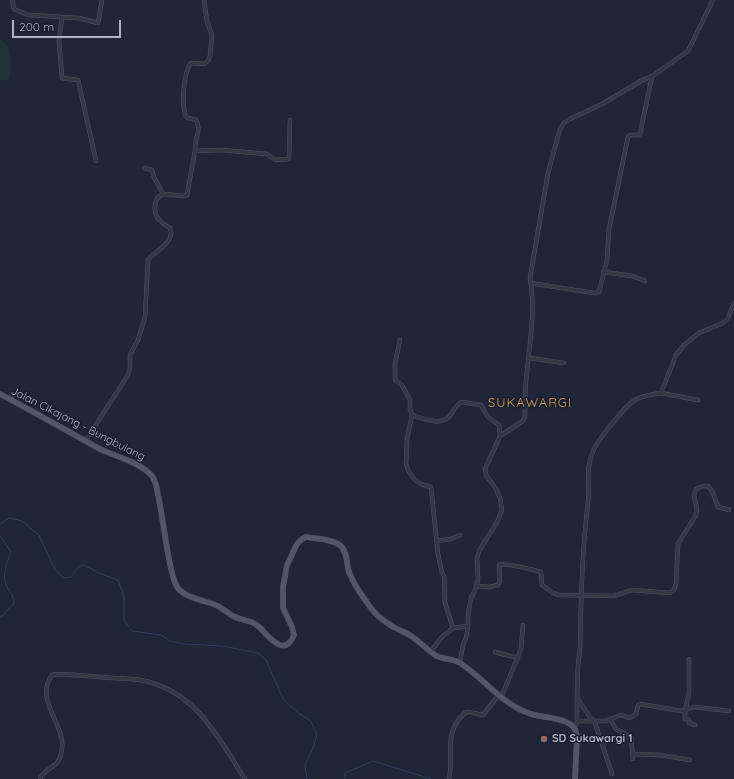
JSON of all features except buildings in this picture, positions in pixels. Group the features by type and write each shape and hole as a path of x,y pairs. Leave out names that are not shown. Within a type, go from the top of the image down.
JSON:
{"main road":[{"name":"Jalan Cikajang - Bungbulang","path":"0,394 96,446 144,469 154,478 172,573 179,589 185,594 217,606 234,616 253,622 278,645 284,645 289,642 294,635 283,608 283,587 287,565 299,541 304,538 313,538 339,544 344,549 350,574 365,601 384,622 406,632 439,657 460,662 500,697 523,711 566,722 575,727"},
{"path":"575,727 577,736 576,779"}],"street":[{"path":"12,0 14,9 26,15 79,18 98,23 102,0"},
{"path":"86,440 129,372 130,355 138,340 145,317 148,260 169,240 171,236 170,228 161,222 156,213 155,204 157,199 163,194 187,195 195,151 195,142 198,132 198,124 196,120 188,118 185,115 184,93 187,71 190,63 195,62 204,64 208,61 210,56 212,35 207,22 204,0"},
{"path":"500,436 523,421 525,416 532,315 532,292 530,283 531,267 548,172 560,129 568,120 602,104 652,76 688,51 713,0"},
{"path":"62,17 58,41 62,78 78,80 96,160"},
{"path":"530,283 596,294 599,290 607,257 609,229 628,137 630,135 640,134 652,76"},
{"path":"195,151 221,150 266,154 275,160 288,159 290,120"},
{"path":"144,168 152,170 163,194"},
{"path":"603,272 633,276 645,280"},
{"path":"662,393 676,355 684,345 699,333 727,320 734,304"},
{"path":"400,340 395,363 395,378 396,381 402,385 410,400 412,415 407,439 406,464 409,472 418,482 431,487 439,562 444,576 445,603 454,628"},
{"path":"529,358 564,363"},
{"path":"575,727 577,721 584,530 588,500 588,466 594,450 629,404 635,400 646,395 662,393 698,400"},
{"path":"412,415 428,420 442,420 448,417 461,402 479,404 484,408 488,417 499,425 500,436 485,468 485,472 496,489 500,498 502,510 497,522 479,551 477,558 478,579 471,598 468,614 468,626 460,662"},
{"path":"476,586 490,587 498,585 500,580 499,564 507,564 541,572 542,585 556,594 614,596 632,590 672,592 677,581 678,544 698,511 694,495 696,489 703,486 708,486 712,491 718,507 729,510"},
{"path":"436,541 451,539 460,535"},
{"path":"449,779 451,766 451,735 457,723 466,713 470,712 483,716 500,697 518,658 522,645 524,625"},
{"path":"431,651 442,637 454,628 468,626"},
{"path":"495,652 518,658"},
{"path":"689,659 689,693 684,719 689,720 689,723 695,725"},
{"path":"40,779 44,772 58,764 61,756 62,736 52,715 47,696 47,688 52,675 62,673 147,681 160,685 187,700 211,727 245,779"},
{"path":"577,697 593,720 612,774"},
{"path":"577,721 611,720 621,716 630,718 636,714 638,705 640,704 685,711 691,707 716,708 729,711"},
{"path":"611,720 616,729 631,737 633,759"},
{"path":"633,754 654,754 690,760"}],"shaded area":[{"path":"0,39 9,47 11,63 10,79 0,81"}],"waterway":[{"path":"0,524 9,518 22,521 39,535 55,570 64,578 71,577 78,567 84,565 99,573 118,580 124,596 124,621 132,631 161,635 170,641 185,644 222,646 258,653 266,660 283,699 298,713 310,720 317,734 313,748 305,765 307,779"},
{"path":"0,536 11,552 7,563 5,579 8,589 12,594 14,603 2,616 0,616"},
{"path":"345,779 345,773 373,761 431,779"}],"place":[{"name":"SD Sukawargi 1","path":"544,739"}],"district":[{"name":"SUKAWARGI","path":"530,403"}]}
